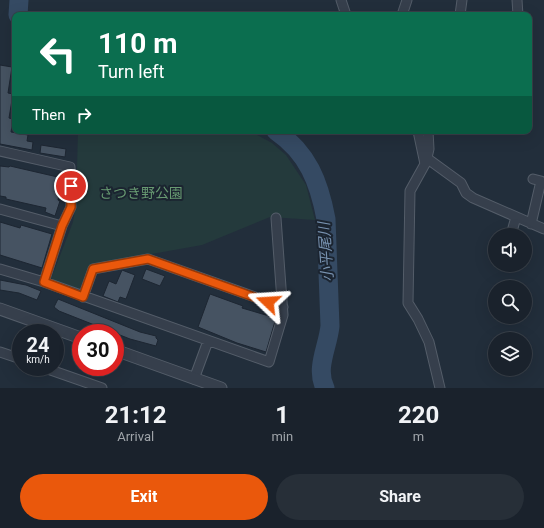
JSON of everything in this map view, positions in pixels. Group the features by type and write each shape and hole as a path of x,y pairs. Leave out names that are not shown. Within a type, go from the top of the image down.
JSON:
{"street":[{"path":"340,0 345,12"},
{"path":"403,12 407,0"},
{"path":"460,12 462,0"},
{"path":"517,0 518,12"},
{"path":"419,134 426,161 461,183 466,193 473,198 544,229"},
{"path":"428,134 429,149 426,161 410,191 408,304 418,319 429,342 440,388"},
{"path":"0,151 70,167 71,207 62,226 44,282"},
{"path":"531,224 541,181 533,179"},
{"path":"0,209 62,226"},
{"path":"513,228 516,217"},
{"path":"0,269 44,282 269,362 283,315 276,218"},
{"path":"83,297 93,269 148,259 283,307"},
{"path":"0,309 72,335"},
{"path":"192,383 208,341"},
{"path":"0,352 12,357"},
{"path":"124,354 192,383 221,388"},
{"path":"64,375 102,388"}],"green space":[{"name":"さつき野公園","path":"78,134 256,134 272,143 286,155 306,185 315,220 270,217 202,245 90,265 79,291 51,279 73,222 76,205"}],"building":[{"path":"0,65 12,67 8,93 12,94 9,118 12,119 11,132 12,134 28,135 27,141 33,142 32,150 0,144"},
{"path":"41,145 66,149 65,157 40,153"},
{"path":"0,166 10,166 62,178 58,200 60,201 55,216 45,212 46,208 6,199 6,197 0,196"},
{"path":"0,222 20,228 21,225 52,234 42,268 0,255"},
{"path":"146,269 165,276 160,286 142,279"},
{"path":"122,270 135,275 126,299 120,297 118,302 103,296 109,281 116,284"},
{"path":"0,280 26,285 41,291 37,300 19,293 0,290"},
{"path":"210,294 243,306 242,308 276,318 266,352 237,343 198,327"},
{"path":"58,299 120,324 92,324 59,311 54,307"},
{"path":"124,326 156,336 158,340 156,346 124,337"}],"waterway":[{"name":"小平尾川","path":"18,12 19,0"},
{"name":"小平尾川","path":"280,134 296,149 310,169 320,193 326,219 330,326 321,373 325,388"}],"route":[{"path":"71,186 71,207 62,226 44,282 83,297 93,269 148,259 268,302"}]}
